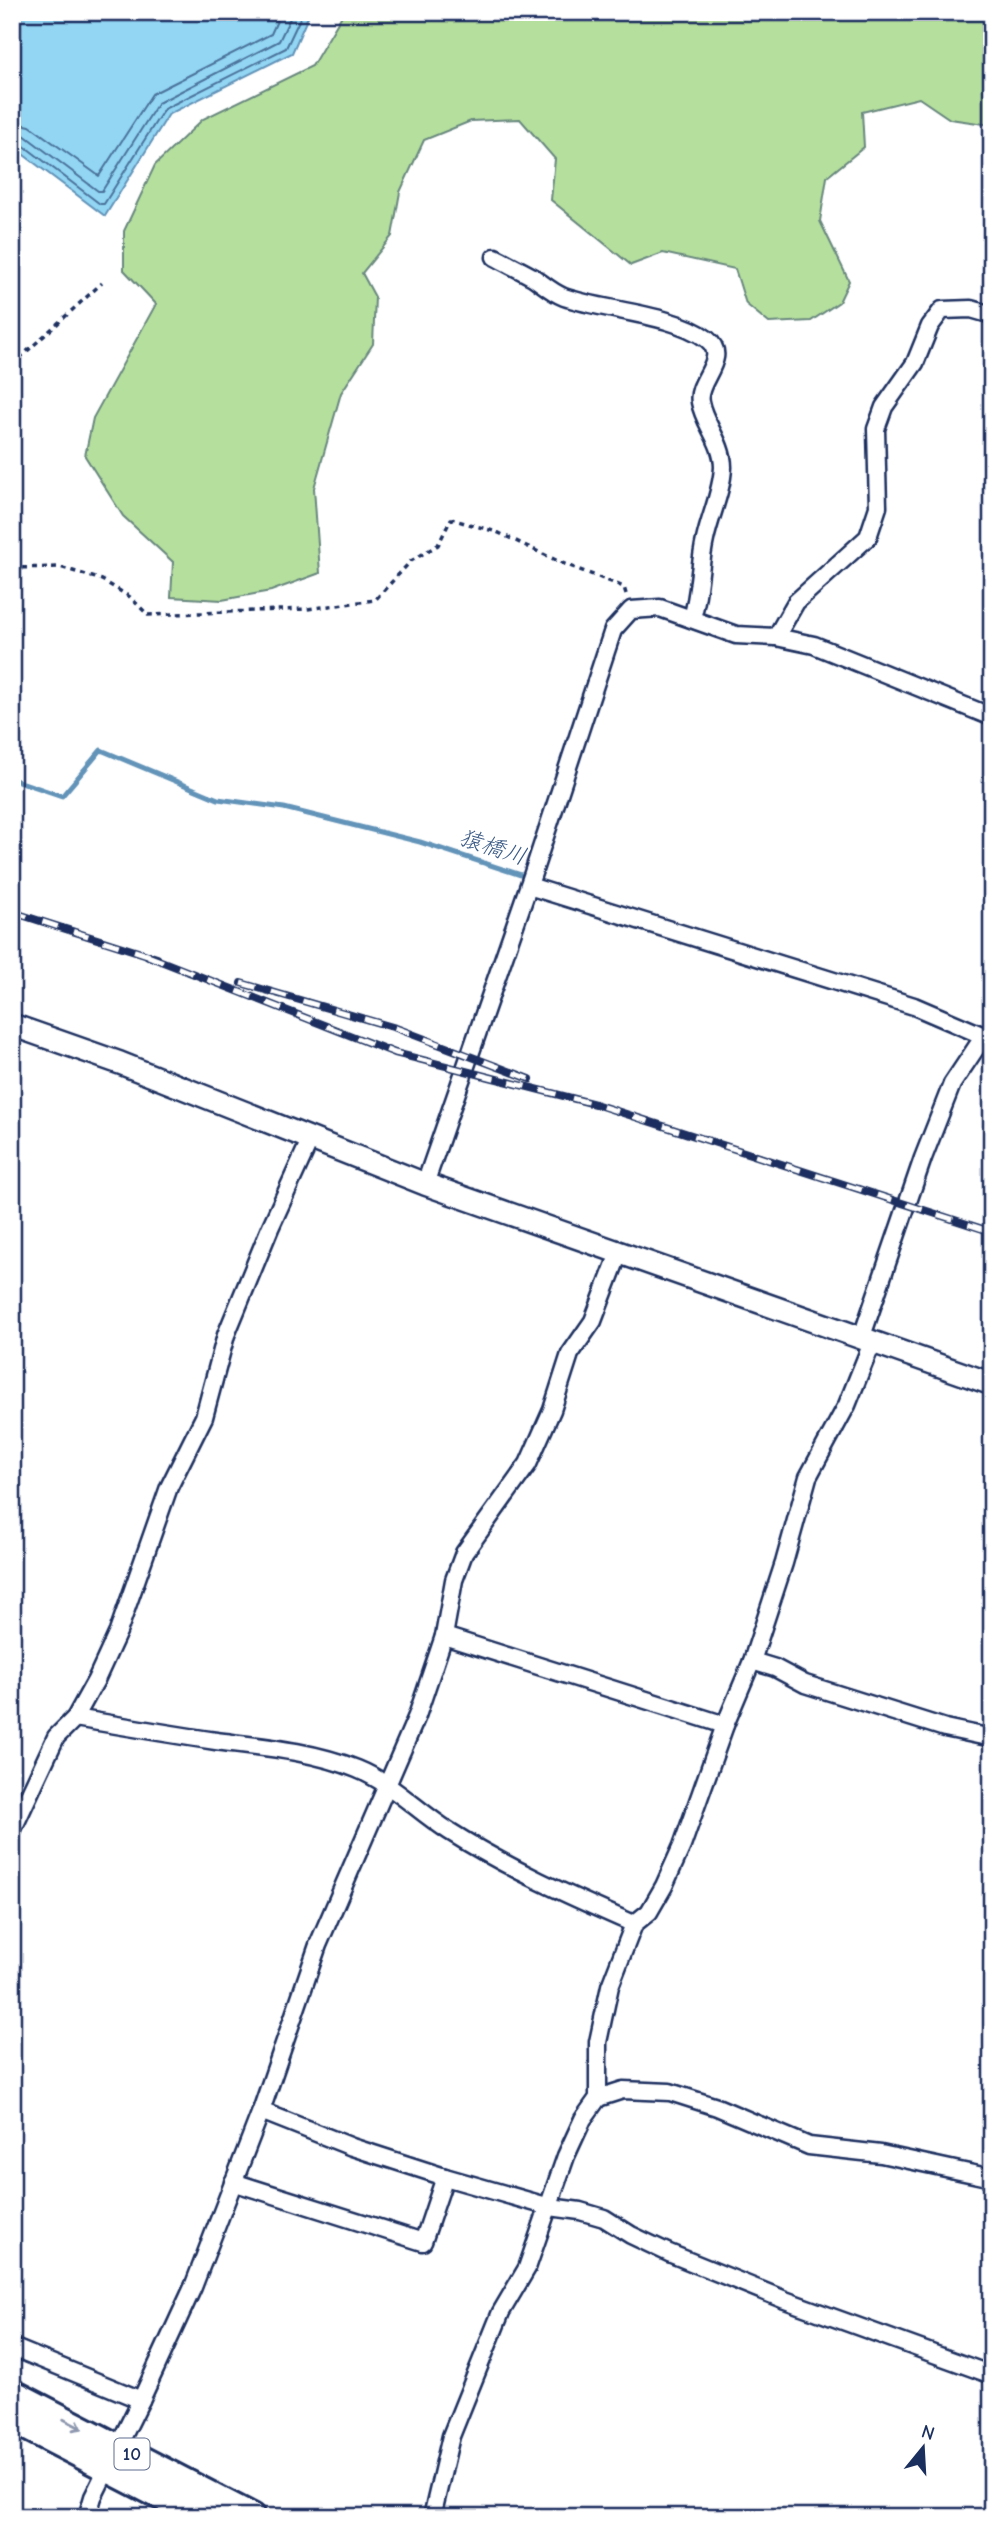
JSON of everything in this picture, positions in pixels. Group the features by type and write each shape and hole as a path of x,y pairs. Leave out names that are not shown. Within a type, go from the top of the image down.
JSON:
{"main road":[{"name":"10","path":"12,2393 170,2501 202,2517"},
{"name":"10","path":"12,2419 116,2464 252,2517"}],"street":[{"path":"495,257 560,296 676,324 708,340 715,354 713,368 702,385 699,401 716,438 723,466 698,571 698,599 692,618"},
{"path":"776,637 796,602 868,537 878,507 876,429 884,407 915,363 930,326 942,310 971,309 992,315"},
{"path":"425,1184 531,881 613,630 631,610 660,608 736,635 776,637 814,645 992,717"},
{"path":"432,2517 451,2436 501,2312 527,2268 566,2156 583,2119 598,2098 598,2042 610,1986 634,1924 649,1912 682,1846 725,1725 752,1661 808,1477 847,1405 928,1145 953,1084 984,1036 914,1006 531,881"},
{"path":"12,1025 120,1063 425,1184 992,1384"},
{"path":"12,1830 55,1737 75,1718 118,1632 169,1487 204,1417 226,1335 311,1138"},
{"path":"87,2517 93,2497 116,2464 141,2400 193,2287 261,2111 318,1945 418,1716 444,1636 454,1580 464,1553 528,1464 552,1410 570,1354 593,1321 619,1253"},
{"path":"444,1636 725,1725"},
{"path":"752,1661 775,1668 805,1684 945,1728 992,1738"},
{"path":"75,1718 314,1756 358,1769 388,1785 446,1829 484,1853 548,1886 634,1924"},
{"path":"598,2098 623,2090 670,2092 717,2107 809,2146 881,2154 992,2178"},
{"path":"261,2111 352,2147 445,2177 550,2207 604,2218 631,2235 785,2300 992,2375"},
{"path":"233,2182 423,2242 445,2177"},
{"path":"12,2347 141,2400"}],"path":[{"path":"12,365 102,283"},
{"path":"12,568 60,566 102,580 130,597 148,615 307,609 375,600 411,561 438,545 451,519 497,532 562,563 624,587 631,610"}],"green space":[{"path":"344,12 992,12 992,125 950,119 919,98 862,112 864,147 827,177 820,221 849,281 839,302 811,321 769,323 746,304 735,269 663,253 631,265 551,200 555,159 520,119 471,121 424,140 400,192 392,236 362,273 375,297 373,344 341,393 314,488 320,573 271,591 222,600 171,597 173,562 123,516 85,456 93,418 156,304 124,270 124,231 155,165 203,119 312,66"}],"water":[{"path":"12,12 310,12 292,53 169,114 105,216 12,146"}],"waterway":[{"name":"猿橋川","path":"12,779 62,796 101,750 218,799 284,808 420,842 527,877"}],"railway":[{"path":"12,912 157,958"},
{"path":"148,956 395,1053 595,1104 992,1232"},
{"path":"241,983 396,1028 530,1079"}]}
